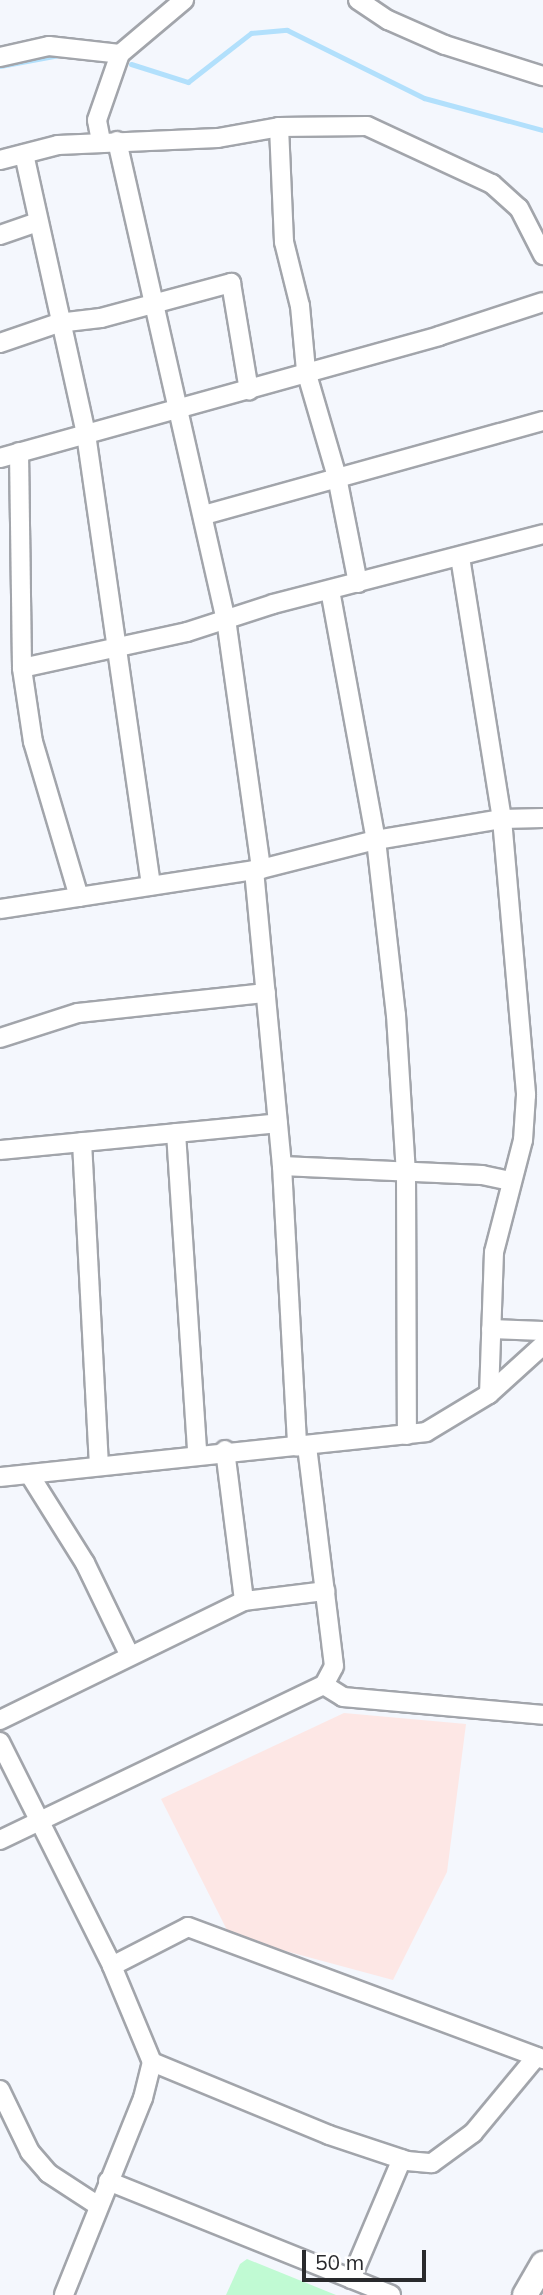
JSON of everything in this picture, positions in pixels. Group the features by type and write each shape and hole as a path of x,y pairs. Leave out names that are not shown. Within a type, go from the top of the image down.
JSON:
{"main road":[{"path":"525,2295 543,2264"}],"street":[{"path":"0,1840 324,1685 334,1666 302,1446 258,869 226,619 154,301 109,141 97,120 120,54 184,0"},
{"path":"358,0 376,5 445,45 543,76"},
{"path":"0,57 49,46 120,54"},
{"path":"0,160 109,141 218,138 279,127 367,126 492,184 519,208 543,255"},
{"path":"279,127 284,242 300,306 306,371 337,477 358,583"},
{"path":"24,154 58,323 86,434 151,886"},
{"path":"0,235 37,222"},
{"path":"0,343 58,323 101,318 154,301 231,283 249,390"},
{"path":"0,458 249,390 543,302"},
{"path":"204,515 543,421"},
{"path":"19,452 22,668 33,742 79,897"},
{"path":"22,668 118,647 543,534"},
{"path":"460,556 502,819 527,1096 523,1140 510,1181 494,1252 489,1394"},
{"path":"330,590 376,840 396,1015 406,1172 407,1434"},
{"path":"0,908 258,869 376,840 502,819 543,818"},
{"path":"0,1038 78,1013 266,993"},
{"path":"0,1150 278,1124"},
{"path":"176,1133 197,1453"},
{"path":"82,1142 99,1463"},
{"path":"282,1166 406,1172 510,1181"},
{"path":"491,1329 543,1331"},
{"path":"0,1477 31,1477 99,1463 225,1450 302,1446 407,1434 444,1424 489,1394 543,1345"},
{"path":"225,1450 244,1601"},
{"path":"31,1477 85,1563 130,1657"},
{"path":"0,1720 244,1601 325,1591"},
{"path":"324,1685 343,1698 543,1715"},
{"path":"0,1742 112,1966 152,2062 143,2098 97,2205 64,2295"},
{"path":"112,1966 188,1927 540,2058 453,2151 432,2163 402,2159 329,2135 152,2062"},
{"path":"0,2090 30,2152 48,2173 97,2205"},
{"path":"351,2279 402,2159"},
{"path":"108,2181 391,2295"}],"shaded area":[{"path":"344,1713 466,1724 447,1872 393,1980 230,1936 161,1799"}],"green space":[{"path":"247,2259 336,2295 226,2295 240,2264"}],"waterway":[{"path":"131,64 188,82 251,33 287,30 424,98 543,130"},
{"path":"0,66 59,55"}]}
